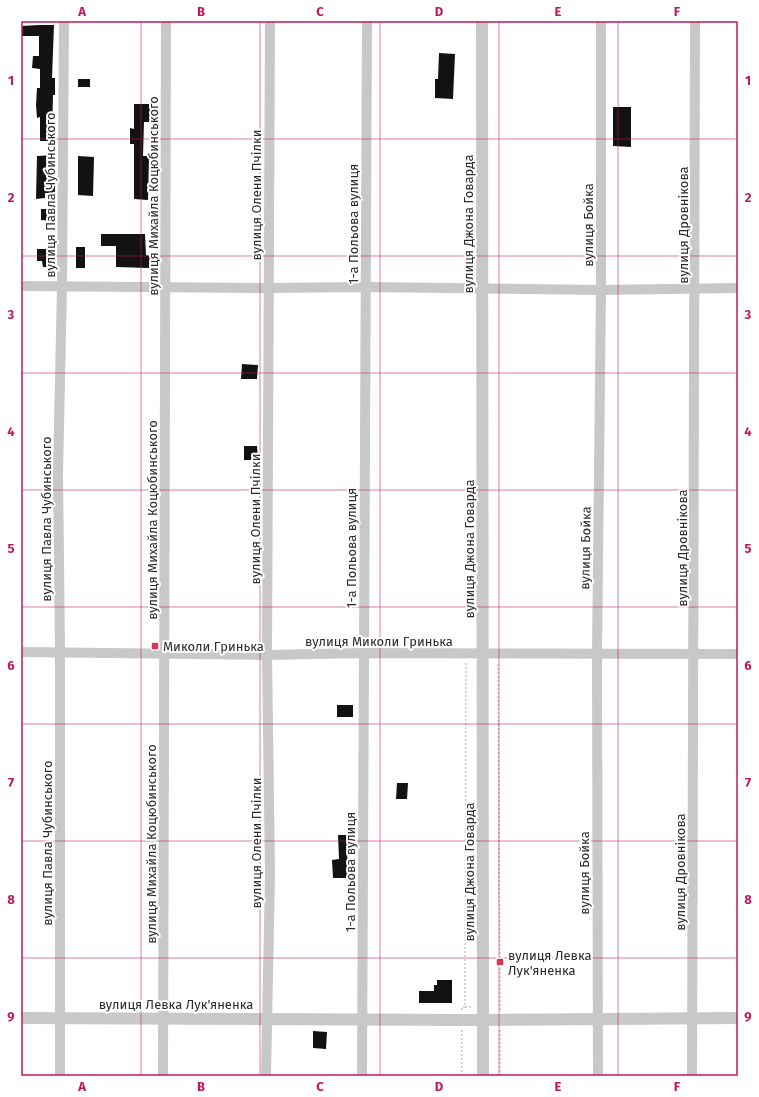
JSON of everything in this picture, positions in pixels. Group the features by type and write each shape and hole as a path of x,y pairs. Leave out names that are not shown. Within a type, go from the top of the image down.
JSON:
{"street":[{"name":"вулиця Павла Чубинського","path":"60,1076 60,652 58,473 62,286 64,21"},
{"name":"вулиця Михайла Коцюбинського","path":"163,1076 166,21"},
{"name":"вулиця Олени Пчілки","path":"266,1076 270,874 267,655 270,21"},
{"name":"1-а Польова вулиця","path":"362,1076 367,21"},
{"name":"вулиця Джона Говарда","path":"482,21 481,288 484,655 483,1076"},
{"name":"вулиця Бойка","path":"598,1076 597,654 601,290 601,21"},
{"name":"вулиця Дровнікова","path":"692,1076 696,288 695,21"},
{"path":"21,286 268,288 365,287 601,290 738,288"},
{"name":"вулиця Миколи Гринька","path":"21,652 267,655 363,653 484,655 738,654"},
{"name":"вулиця Левка Лук'яненка","path":"21,1018 462,1020 738,1018"}],"path":[{"path":"462,1076 462,1007 465,1007 466,654"},
{"path":"498,654 500,1076"}],"building":[{"path":"54,25 52,78 55,78 55,95 53,95 52,137 48,137 48,141 40,141 40,117 37,118 36,105 37,88 40,88 40,69 32,68 33,56 39,56 39,36 21,36 21,26"},
{"path":"439,53 455,54 453,99 435,98 435,79 438,79"},
{"path":"78,79 90,79 90,87 78,87"},
{"path":"134,104 151,104 152,122 144,122 143,156 149,156 148,200 134,199 134,144 130,144 130,128 134,129"},
{"path":"613,107 631,107 631,147 613,146"},
{"path":"54,155 54,165 49,165 49,183 55,183 55,193 45,193 45,198 36,199 37,156"},
{"path":"78,156 94,157 93,196 78,195"},
{"path":"41,209 56,209 56,221 41,220"},
{"path":"101,234 145,234 146,255 150,256 149,268 116,267 116,246 101,246"},
{"path":"76,247 85,247 85,268 76,268"},
{"path":"37,249 54,249 54,267 43,267 42,261 37,261"},
{"path":"242,364 258,365 257,379 241,379"},
{"path":"244,446 257,446 258,460 244,460"},
{"path":"337,705 353,705 353,717 337,717"},
{"path":"397,783 408,783 407,799 396,799"},
{"path":"338,835 353,835 354,849 347,850 348,878 333,878 332,860 339,859"},
{"path":"437,980 452,980 452,1003 419,1003 419,991 434,991 434,985 437,985"},
{"path":"313,1031 327,1032 326,1049 313,1048"}],"place":[{"name":"Миколи Гринька","path":"155,646"},
{"name":"вулиця Левка Лук'яненка","path":"500,962"}]}
